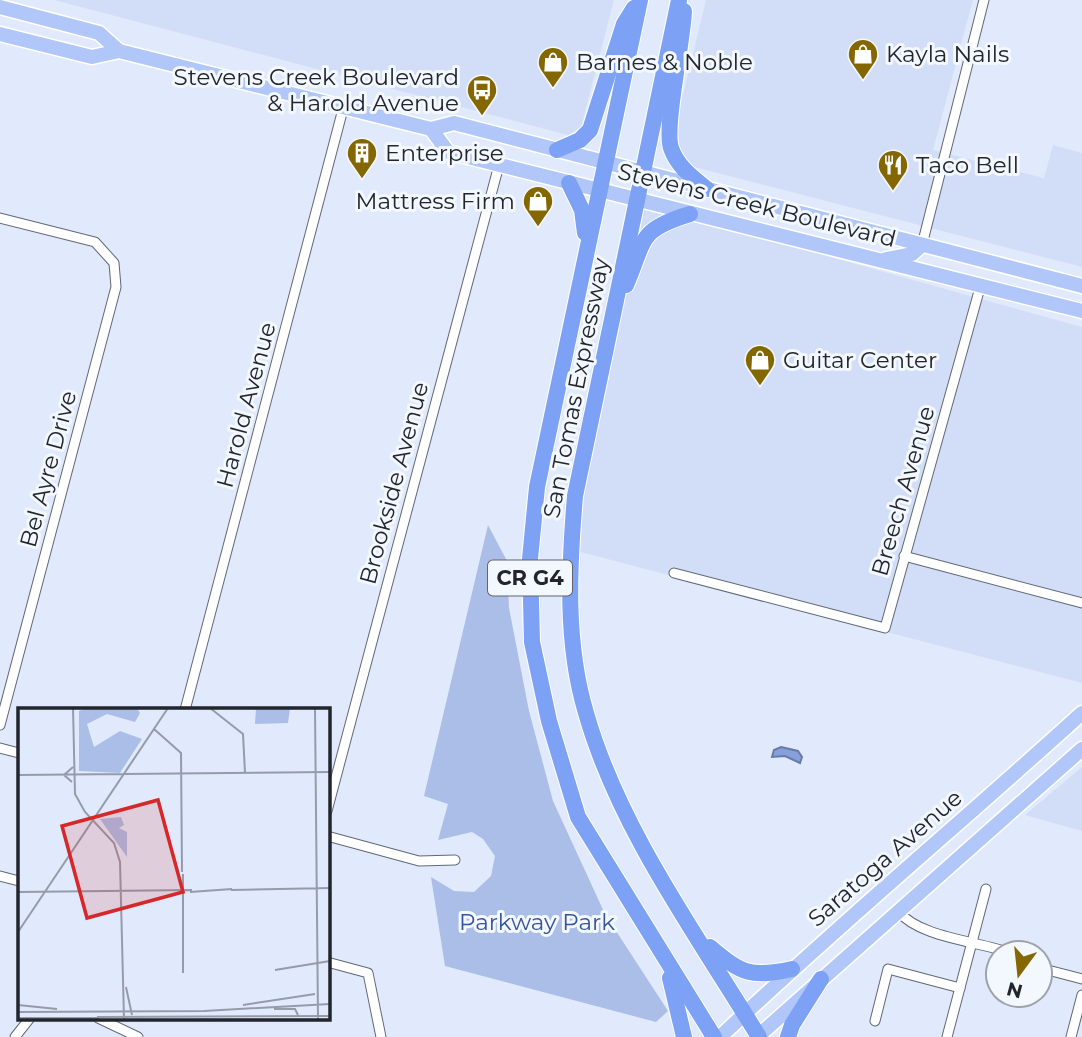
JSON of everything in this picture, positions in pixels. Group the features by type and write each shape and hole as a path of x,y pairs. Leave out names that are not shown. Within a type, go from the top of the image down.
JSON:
{"highway":[{"path":"557,150 580,140 590,131 624,24 640,0"},
{"name":"San Tomas Expressway","path":"640,0 537,487 530,559 533,642 548,722 578,817 669,969 714,1037"},
{"path":"681,0 683,39 669,136 681,165 707,189"},
{"name":"San Tomas Expressway","path":"681,0 575,496 569,561 572,639 585,712 618,801 758,1036"},
{"path":"569,183 582,210 585,252"},
{"path":"604,354 648,232 666,221 690,214"},
{"path":"690,923 708,946 742,971 759,976 792,969"},
{"path":"669,969 670,987 683,1024 684,1037"},
{"path":"788,1037 792,1025 821,979"}],"main road":[{"name":"Stevens Creek Boulevard","path":"0,7 99,33 119,51 343,109 431,129 454,123 1082,286"},
{"name":"Stevens Creek Boulevard","path":"0,34 92,58 119,51"},
{"name":"Stevens Creek Boulevard","path":"431,129 448,152 1082,311"},
{"path":"885,260 912,254 922,245"},
{"path":"981,284 989,278 1009,279 1024,271"},
{"name":"Saratoga Avenue","path":"720,1037 792,969 1082,713"},
{"name":"Saratoga Avenue","path":"758,1036 1082,748"}],"street":[{"path":"922,245 984,0"},
{"name":"Harold Avenue","path":"186,708 343,109"},
{"name":"Brookside Avenue","path":"329,803 499,165"},
{"name":"Bel Ayre Drive","path":"0,218 95,242 114,263 116,287 0,725"},
{"name":"Breech Avenue","path":"674,573 885,628 981,284"},
{"path":"904,556 1082,603"},
{"path":"0,748 18,753"},
{"path":"329,837 419,861 456,860"},
{"path":"0,876 18,881"},
{"path":"947,1037 986,889"},
{"path":"898,911 909,923 984,945"},
{"path":"329,963 368,973 381,1037"},
{"path":"875,1021 888,969 960,988"},
{"path":"1054,972 1082,979"},
{"path":"1071,1037 1082,995"},
{"path":"15,1037 28,1020"},
{"path":"102,1020 138,1037"}],"shaded area":[{"path":"54,0 614,0 581,127 568,135"},
{"path":"706,0 973,0 933,150 1044,178 1053,145 1082,153 1082,267 667,160"},
{"path":"640,204 1082,327 1082,683 569,549"},
{"path":"781,747 798,751 802,757 800,763 785,756 772,757 774,750"},
{"path":"1082,767 1082,831 1025,815"}],"green space":[{"name":"Parkway Park","path":"488,525 507,561 509,608 529,711 553,801 605,914 668,1011 656,1022 445,966 431,877 454,891 474,892 491,876 495,856 483,839 472,832 438,840 448,804 424,796"}],"place":[{"name":"Kayla Nails","path":"863,81"},
{"name":"Barnes & Noble","path":"553,89"},
{"name":"Stevens Creek Boulevard & Harold Avenue","path":"482,117"},
{"name":"Enterprise","path":"362,180"},
{"name":"Taco Bell","path":"893,192"},
{"name":"Mattress Firm","path":"538,228"},
{"name":"Guitar Center","path":"760,387"}]}
